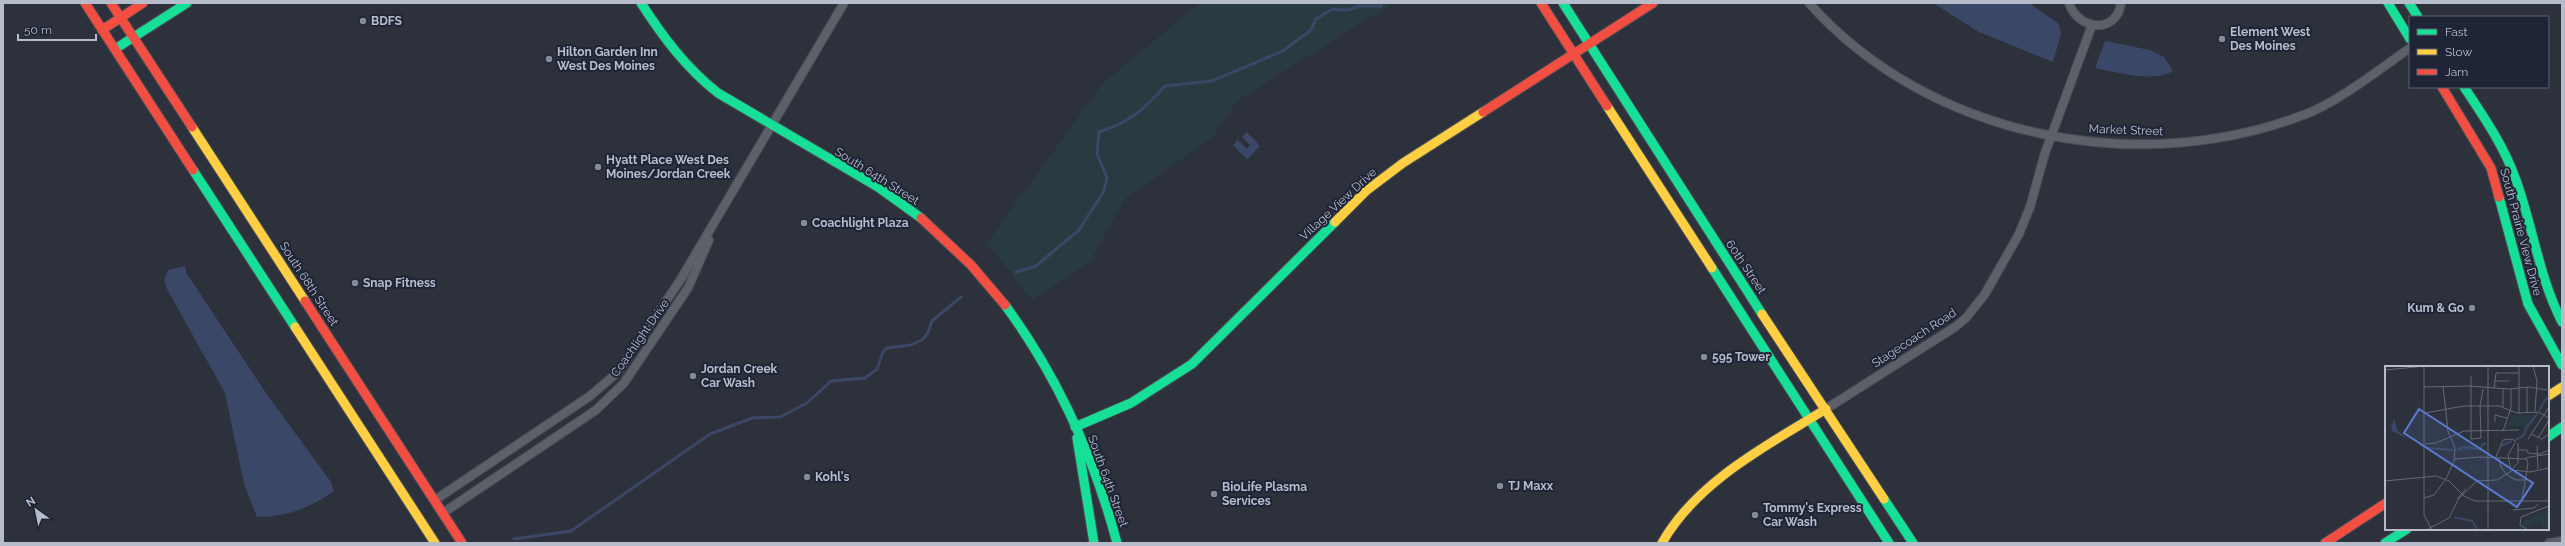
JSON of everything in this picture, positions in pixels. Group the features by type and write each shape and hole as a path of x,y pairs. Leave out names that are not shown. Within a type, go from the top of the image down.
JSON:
{"street":[{"path":"85,3 435,543"},
{"name":"South 68th Street","path":"111,3 436,500 462,543"},
{"path":"102,30 143,3"},
{"path":"115,49 187,3"},
{"name":"South 64th Street","path":"641,3 659,32 701,78 719,94 896,199 937,231 958,251 1009,309 1034,345 1076,427 1104,498 1117,543"},
{"name":"Coachlight Drive","path":"436,500 590,396 618,372 679,282 844,3"},
{"path":"1541,3 1889,543"},
{"name":"60th Street","path":"1562,3 1702,223 1913,543"},
{"name":"Village View Drive","path":"1076,427 1131,403 1177,375 1203,354 1366,191 1440,138 1653,3"},
{"name":"Market Street","path":"1809,3 1854,48 1900,80 1967,112 2020,128 2100,143 2172,143 2252,130 2318,109 2409,49"},
{"path":"2069,3 2077,19 2092,25 2109,21 2116,16 2121,3"},
{"path":"2388,3 2409,37"},
{"path":"2409,3 2417,16"},
{"name":"Stagecoach Road","path":"1662,543 1677,519 1717,482 1810,419 1955,327 1971,313 1985,294 2019,234 2092,25"},
{"name":"South Prairie View Drive","path":"2443,88 2491,168 2528,304 2562,365"},
{"name":"South Prairie View Drive","path":"2465,88 2499,140 2508,158 2524,204 2548,295 2562,322"},
{"name":"Coachlight Drive","path":"443,513 596,410 624,383 688,288 720,213"},
{"path":"2549,395 2562,387"},
{"name":"South 64th Street","path":"1076,427 1094,543"},
{"path":"2549,436 2562,427"},
{"path":"2325,543 2385,504"},
{"path":"2385,543 2405,530"},
{"path":"2549,543 2562,541"}],"shaded area":[{"path":"1200,3 1393,3 1237,101 1213,137 1126,198 1089,263 1032,300 987,243 1103,83"}],"water":[{"path":"1933,3 2029,3 2059,24 2061,34 2053,62 1979,32"},
{"path":"2105,41 2150,50 2164,57 2173,71 2156,76 2134,76 2095,68"},
{"path":"1247,132 1260,146 1247,159 1233,145 1238,140 1247,149 1250,145 1242,137"},
{"path":"185,266 187,274 266,393 331,482 334,491 307,507 278,515 257,517 244,484 225,393 167,289 164,280 168,270"}],"waterway":[{"path":"1016,272 1036,266 1079,230 1104,191 1107,178 1097,154 1099,132 1120,124 1136,114 1143,109 1165,86 1212,81 1283,51 1311,30 1316,19 1332,9 1348,10 1359,6 1381,6 1382,3"},
{"path":"514,539 571,531 710,434 752,418 780,417 807,403 831,381 865,378 877,369 883,352 887,348 911,345 922,340 928,333 932,321 961,297"}],"traffic: fast":[{"path":"115,49 187,3"},
{"path":"641,3 685,63 718,93 878,187 921,218"},
{"path":"1563,3 1762,314"},
{"path":"2388,3 2409,37"},
{"path":"2409,3 2417,16"},
{"path":"2465,88 2493,132 2511,167 2522,198 2542,270 2554,305 2562,322"},
{"path":"193,170 295,327"},
{"path":"2499,197 2528,304 2562,365"},
{"path":"1075,427 1131,403 1192,364 1335,222"},
{"path":"1712,268 1889,543"},
{"path":"1005,305 1042,360 1058,389 1097,480 1117,543"},
{"path":"2549,436 2562,427"},
{"path":"1077,438 1094,543"},
{"path":"1884,499 1913,543"},
{"path":"2385,543 2405,530"}],"traffic: slow":[{"path":"1607,106 1712,268"},
{"path":"1335,222 1366,191 1403,163 1483,112"},
{"path":"192,127 305,301"},
{"path":"1762,314 1884,499"},
{"path":"295,327 435,543"},
{"path":"2549,395 2562,387"},
{"path":"1662,543 1677,521 1694,501 1714,483 1735,466 1826,409"}],"traffic: jam":[{"path":"85,3 193,170"},
{"path":"111,3 192,127"},
{"path":"102,30 143,3"},
{"path":"1541,3 1607,106"},
{"path":"1483,112 1653,3"},
{"path":"2443,88 2491,168 2499,197"},
{"path":"921,218 971,265 1005,305"},
{"path":"305,301 462,543"},
{"path":"2325,543 2385,504"}],"place":[{"name":"BDFS","path":"363,21"},
{"name":"Element West Des Moines","path":"2222,39"},
{"name":"Hilton Garden Inn West Des Moines","path":"549,59"},
{"name":"Hyatt Place West Des Moines/Jordan Creek","path":"598,167"},
{"name":"Coachlight Plaza","path":"804,223"},
{"name":"Snap Fitness","path":"355,283"},
{"name":"Kum & Go","path":"2472,308"},
{"name":"595 Tower","path":"1704,357"},
{"name":"Jordan Creek Car Wash","path":"693,376"},
{"name":"Kohl's","path":"807,477"},
{"name":"TJ Maxx","path":"1500,486"},
{"name":"BioLife Plasma Services","path":"1214,494"},
{"name":"Tommy's Express Car Wash","path":"1755,515"}]}
